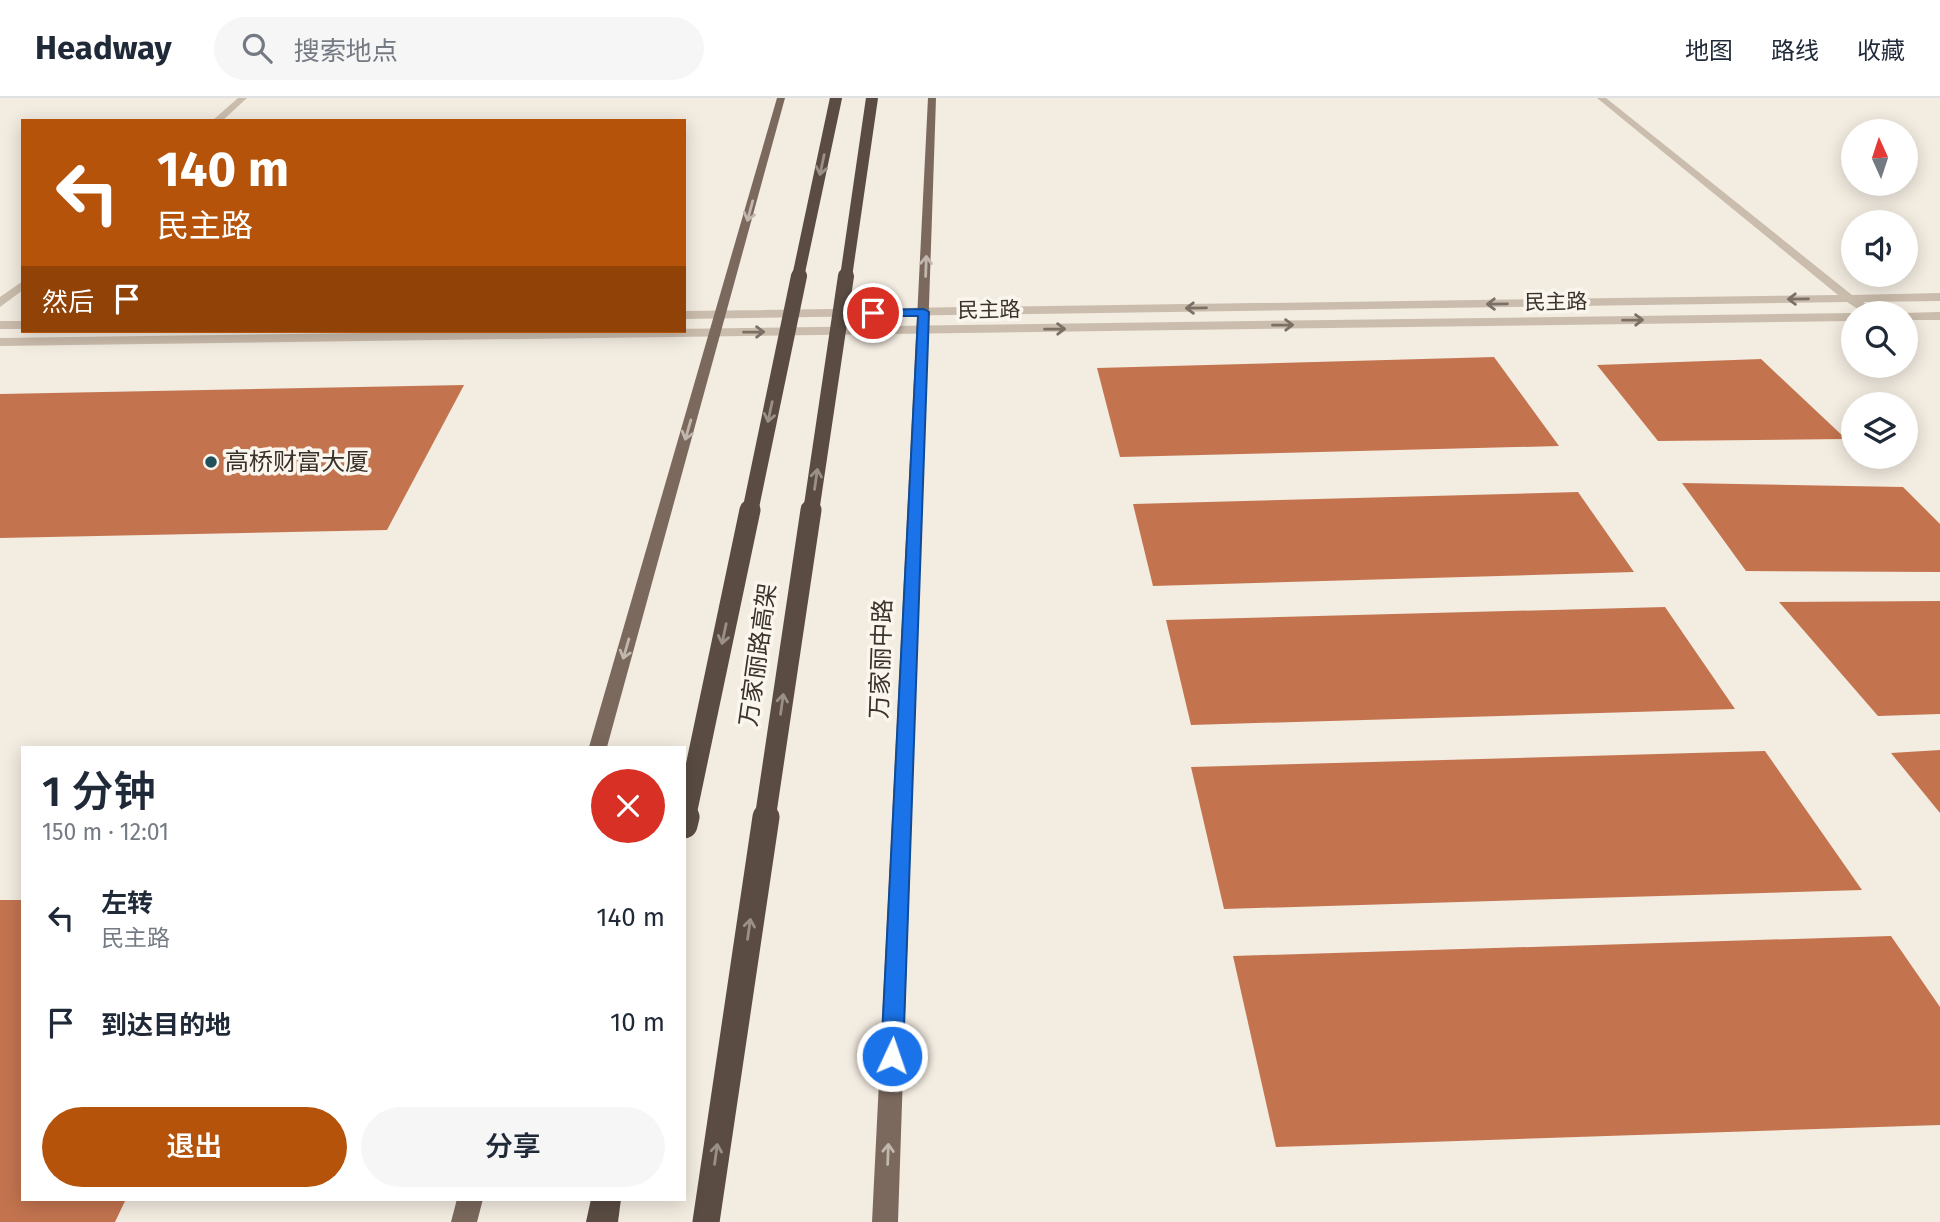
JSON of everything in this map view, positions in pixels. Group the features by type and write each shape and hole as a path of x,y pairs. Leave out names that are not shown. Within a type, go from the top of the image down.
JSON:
{"highway":[{"name":"万家丽路高架","path":"686,815 836,98"},
{"name":"万家丽路高架","path":"706,1222 872,98"},
{"path":"601,1222 606,1201"}],"main road":[{"path":"598,746 781,98"},
{"name":"万家丽中路","path":"885,1222 932,98"},
{"path":"464,1222 469,1201"}],"street":[{"path":"218,119 243,98"},
{"path":"1601,98 1854,301"},
{"path":"0,303 21,286"},
{"name":"民主路","path":"686,332 923,321 1940,297"},
{"name":"民主路","path":"686,315 923,321 1841,317"},
{"path":"1918,316 1940,316"},
{"path":"0,325 21,324"},
{"name":"民主路","path":"0,342 644,333"}],"building":[{"path":"1494,357 1559,446 1120,457 1097,368"},
{"path":"1761,359 1841,434 1841,439 1658,441 1597,365"},
{"name":"高桥财富大厦","path":"464,385 387,530 0,538 0,394"},
{"path":"1682,483 1903,487 1940,524 1940,572 1746,571"},
{"path":"1578,492 1634,572 1153,586 1133,504"},
{"path":"1940,601 1940,714 1878,716 1779,602"},
{"path":"1665,607 1735,709 1191,725 1166,620"},
{"path":"1940,750 1940,813 1891,753"},
{"path":"1765,751 1862,890 1224,909 1191,767"},
{"path":"0,900 21,900 21,1201 125,1201 115,1222 0,1222"},
{"path":"1891,936 1940,1007 1940,1125 1276,1147 1233,956"}],"place":[{"name":"高桥财富大厦","path":"211,462"}],"route":[{"path":"873,313 924,312 892,1056"}]}
